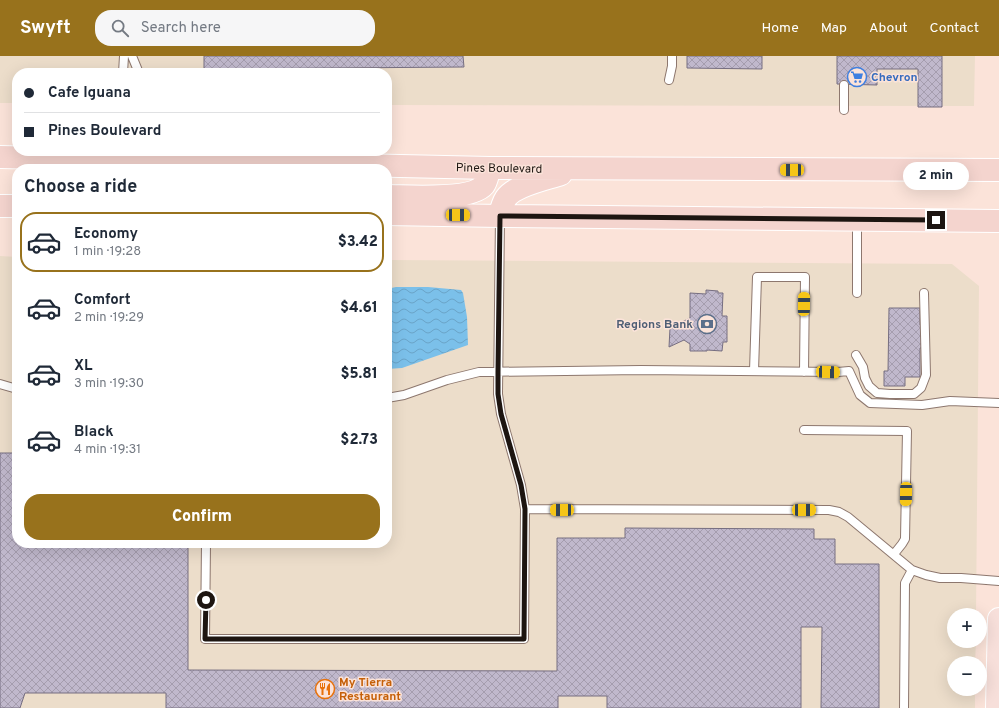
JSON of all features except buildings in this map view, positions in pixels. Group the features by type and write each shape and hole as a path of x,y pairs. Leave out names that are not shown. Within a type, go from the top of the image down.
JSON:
{"highway":[{"name":"Pines Boulevard","path":"0,157 63,156"},
{"name":"Pines Boulevard","path":"153,156 378,164"},
{"name":"Pines Boulevard","path":"392,165 578,169 999,170"},
{"path":"392,196 441,197 474,192 484,185 490,168"},
{"path":"500,216 502,205 506,197 516,190 578,169"},
{"path":"0,206 12,206"},
{"path":"392,214 999,221"}],"main road":[{"path":"997,708 999,619"}],"lane":[{"path":"123,68 124,56"},
{"path":"132,56 137,68"},
{"path":"669,80 672,66 672,56"},
{"path":"844,85 844,110"},
{"path":"206,548 205,639 524,639 525,509 521,485 501,414 498,394 500,216"},
{"path":"857,220 857,293"},
{"path":"754,370 757,277 805,277 804,372"},
{"path":"856,355 863,367 864,378 869,386 877,393 914,394 921,388 926,375 924,293"},
{"path":"392,397 404,395 462,375 479,372 754,370 804,372 850,371 860,395 870,403 922,406 950,401 999,402"},
{"path":"0,384 12,388"},
{"path":"804,430 907,432 905,539 894,554"},
{"path":"525,509 828,510 839,512 848,517 912,570 940,578 999,581"},
{"path":"904,708 905,583 912,570"}],"shaded area":[{"path":"0,56 975,56 974,106 392,105 392,68 12,68 12,103 0,103"},
{"path":"0,256 12,257 12,548 392,548 392,260 952,264 979,286 976,608 947,608 947,648 976,648 975,656 947,656 947,696 975,696 975,708 0,708"}],"water":[{"path":"428,287 461,290 463,293 467,317 468,345 402,368 392,369 392,288"}],"place":[{"name":"Chevron","path":"857,77"},
{"name":"Regions Bank","path":"707,324"},
{"name":"My Tierra Restaurant","path":"325,689"}],"route":[{"path":"206,600 205,639 524,639 525,509 521,485 501,414 498,394 500,216 936,220"}]}
